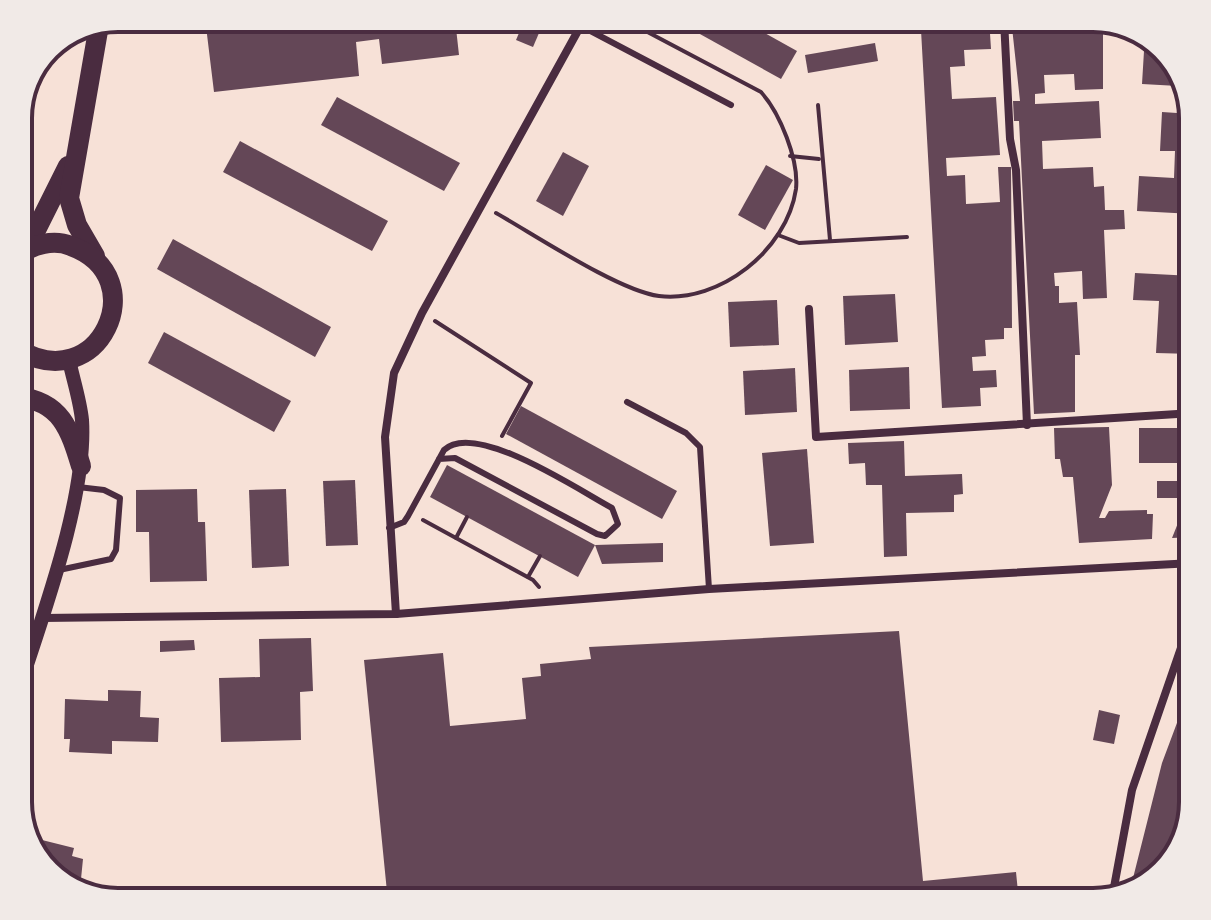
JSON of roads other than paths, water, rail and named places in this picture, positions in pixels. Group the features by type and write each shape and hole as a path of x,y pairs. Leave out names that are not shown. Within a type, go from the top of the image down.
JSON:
{"main road":[{"path":"32,355 49,362 69,360 86,353 101,339 111,321 114,301 110,280 77,225 69,198 97,35"},
{"path":"32,234 76,152"},
{"path":"32,249 44,244 65,243 84,250 99,263"},
{"path":"32,399 69,427 81,466"}],"street":[{"path":"396,614 385,475 387,403 394,373 422,313 577,32"},
{"path":"1005,32 1010,139 1016,170 1027,425"},
{"path":"809,309 816,437 1179,414"},
{"path":"32,649 56,571 81,466 82,418 69,360"},
{"path":"42,618 396,614 709,589 1179,564"},
{"path":"1114,885 1132,790 1179,654"}],"lane":[{"path":"601,32 731,105"},
{"path":"627,402 686,433 700,447 709,589"},
{"path":"389,528 404,522 439,459 450,444 497,446 612,508 618,524 605,536 597,534 451,456 439,459"},
{"path":"56,571 106,562 116,550 120,498 104,490 76,487"}]}
